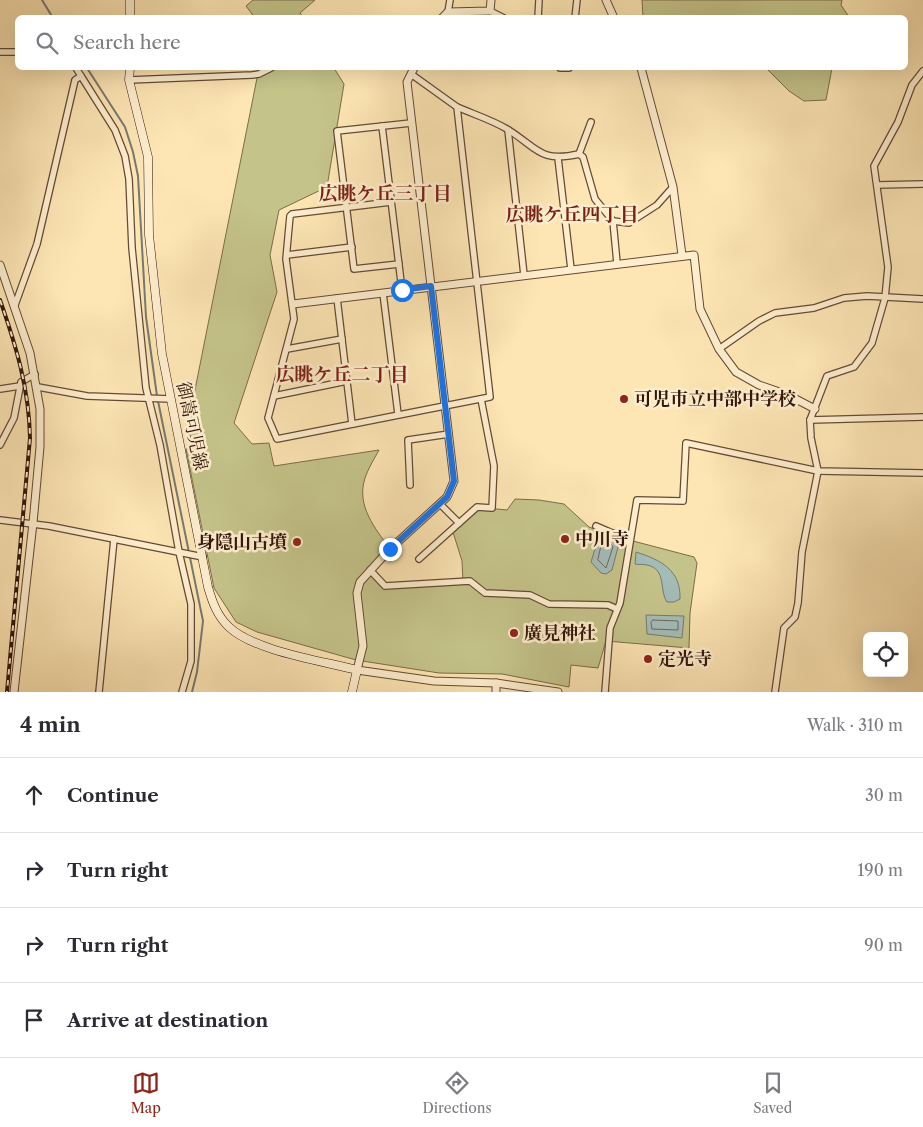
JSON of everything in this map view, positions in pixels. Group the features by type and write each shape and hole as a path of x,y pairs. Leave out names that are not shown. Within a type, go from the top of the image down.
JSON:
{"main road":[{"path":"130,0 130,15"},
{"name":"御嵩可児線","path":"130,70 130,80 148,157 149,235 162,354 214,607 228,626 241,636 257,644 357,670"},
{"path":"352,692 357,670"}],"street":[{"path":"445,15 448,12 450,0"},
{"path":"490,11 491,0"},
{"path":"538,15 539,0"},
{"path":"575,15 577,0"},
{"path":"606,0 613,15"},
{"path":"448,12 490,11 498,15"},
{"path":"0,52 15,52"},
{"path":"77,70 115,130 125,156 129,179 132,248 150,399 190,604 191,661 182,692"},
{"path":"130,80 252,75 267,70"},
{"path":"643,70 673,187 682,255"},
{"path":"558,692 496,683 434,681 357,670 363,646 357,592 360,582 370,570 447,497 454,481 450,434 407,82 413,71 457,108 508,130 533,150 558,158 579,154"},
{"path":"775,692 784,628 795,617 798,603 802,552 818,471 811,438 810,420 826,376 854,367 872,343 885,298 888,268 874,166 898,122 912,85 923,71"},
{"path":"15,305 37,244 75,80 81,76"},
{"path":"391,202 292,214 290,216 287,255 294,319 268,418 277,439 490,397 457,108"},
{"path":"579,154 591,122"},
{"path":"398,264 354,269 338,131 411,123"},
{"path":"382,126 402,290"},
{"path":"508,130 524,275"},
{"path":"579,154 583,157 595,199 613,221 617,263"},
{"path":"558,158 571,269"},
{"path":"877,185 923,184"},
{"path":"613,221 629,223 657,205 673,187"},
{"path":"287,255 352,248"},
{"path":"293,304 694,255 700,309 719,349 736,372 759,385 788,395 815,409"},
{"path":"0,265 15,305 35,374 38,387 40,438 33,524 14,692"},
{"path":"383,292 398,414"},
{"path":"719,349 759,321 775,313 814,308 844,298 867,296 923,299"},
{"path":"337,298 352,424"},
{"path":"287,349 342,339"},
{"path":"0,445 14,418 20,386 22,382 35,374"},
{"path":"274,396 347,381"},
{"path":"0,389 20,386"},
{"path":"38,387 87,396 171,399"},
{"path":"419,559 477,507 492,508 494,466 481,399"},
{"path":"810,420 923,416"},
{"path":"410,485 408,440 450,434"},
{"path":"605,692 610,628 620,604 628,544 633,531 637,500 683,501 686,443 818,471 923,473"},
{"path":"440,504 459,523"},
{"path":"0,520 33,524 203,557"},
{"path":"596,526 619,536 628,544"},
{"path":"99,692 114,539"},
{"path":"370,570 385,586 470,581 485,593 530,595 549,604 608,605 617,609"},
{"path":"496,683 496,692"}],"shaded area":[{"path":"253,0 315,0 300,13 302,15 253,15 246,6"},
{"path":"642,0 842,0 841,5 848,15 643,15"},
{"path":"259,70 335,70 344,84 327,187 279,210 270,255 277,292 234,423 252,444 269,443 274,466 379,450 365,478 363,498 368,516 390,549 370,570 385,586 463,582 462,561 452,529 477,507 507,510 515,499 564,504 589,527 614,536 694,557 697,563 690,613 689,648 606,641 598,668 571,665 569,687 502,674 439,673 356,660 257,632 236,622 214,588 186,449 193,449 188,425"},
{"path":"768,70 832,70 826,100 804,101 789,91"}],"water":[{"path":"599,536 613,540 618,547 612,570 606,574 601,573 591,562"},
{"path":"636,552 654,559 673,573 677,581 680,599 674,602 667,602 657,571 647,565 635,564"},
{"path":"646,615 684,616 682,638 647,634"}],"waterway":[{"path":"42,0 51,15"},
{"path":"88,70 125,127 133,152 138,176 146,317 157,396"},
{"path":"158,401 203,621 197,672 192,692"}],"railway":[{"path":"0,300 21,368 27,402 30,438 7,692"}],"place":[{"name":"可児市立中部中学校","path":"624,399"},
{"name":"中川寺","path":"565,539"},
{"name":"身隠山古墳","path":"297,542"},
{"name":"廣見神社","path":"514,633"},
{"name":"定光寺","path":"648,659"}],"district":[{"name":"広眺ケ丘三丁目","path":"385,193"},
{"name":"広眺ケ丘四丁目","path":"572,214"},
{"name":"広眺ケ丘二丁目","path":"342,374"}],"route":[{"path":"390,549 447,497 454,481 450,434 431,286 402,290"}]}
